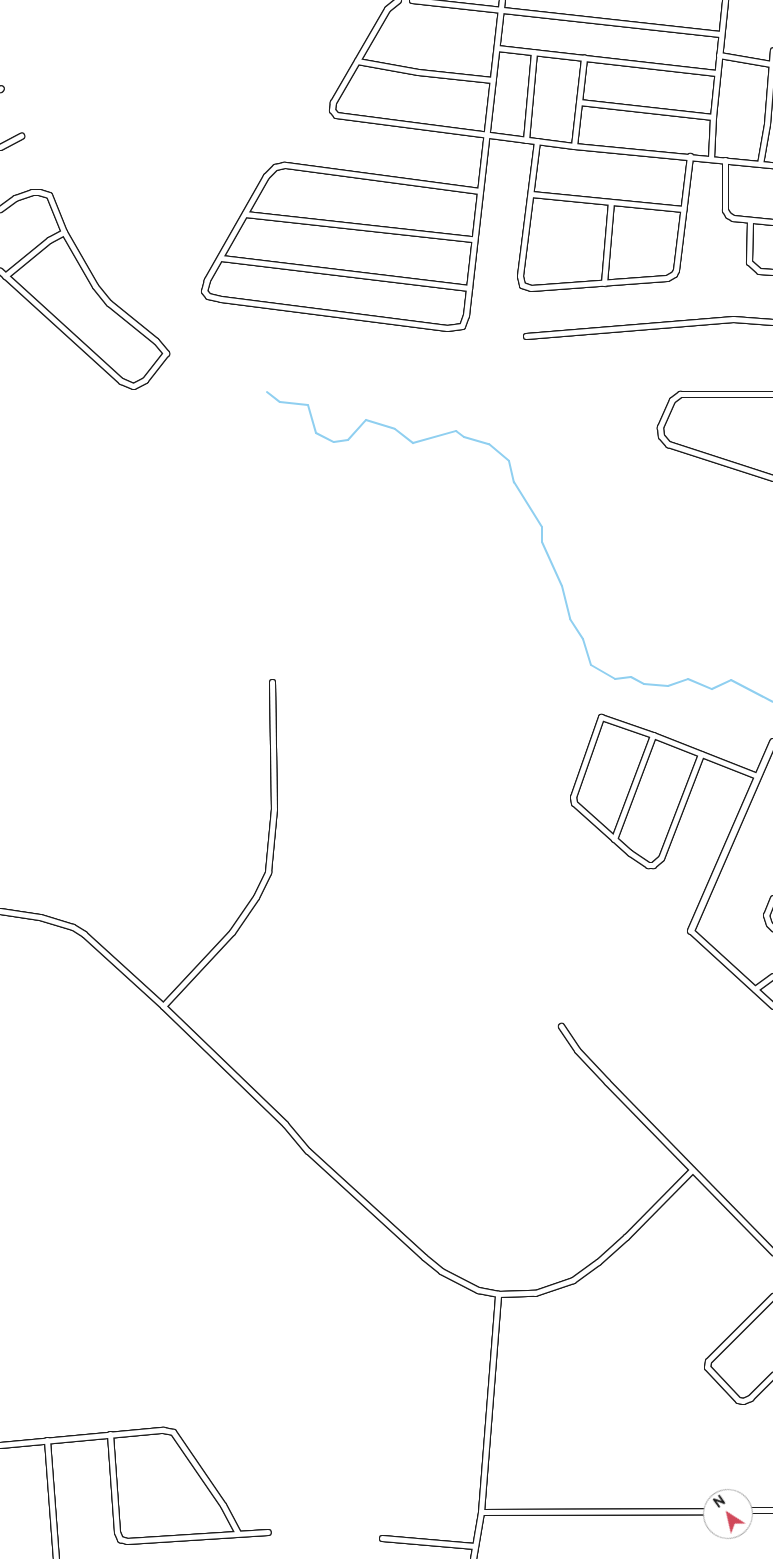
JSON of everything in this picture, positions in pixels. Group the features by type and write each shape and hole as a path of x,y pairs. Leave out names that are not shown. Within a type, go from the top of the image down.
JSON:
{"street":[{"path":"398,0 387,9 333,102 332,110 336,115 574,146 773,165"},
{"path":"412,0 720,34"},
{"path":"480,191 279,165 266,176 204,287 205,293 214,298 459,328 465,322 473,239 480,191 488,134 502,0"},
{"path":"711,158 720,34 725,0"},
{"path":"497,48 717,73"},
{"path":"760,164 770,124 770,64 773,50"},
{"path":"526,140 534,52"},
{"path":"719,56 770,64"},
{"path":"574,146 584,58"},
{"path":"357,61 418,72 493,80"},
{"path":"579,102 713,116"},
{"path":"0,147 21,136"},
{"path":"537,141 520,276 522,285 531,288 667,278 674,274 690,156"},
{"path":"725,160 725,210 733,218 773,222"},
{"path":"0,209 15,198 32,192 49,195 64,232 84,269 109,303 156,341 166,353 145,380 133,386 122,381 0,271"},
{"path":"531,194 683,209"},
{"path":"604,283 611,202"},
{"path":"245,214 473,239"},
{"path":"750,221 749,262 760,271 773,272"},
{"path":"6,276 49,240 64,232"},
{"path":"221,258 469,288"},
{"path":"526,336 733,319 773,322"},
{"path":"773,394 680,394 672,400 660,427 661,436 668,444 773,478"},
{"path":"163,1006 232,932 256,897 268,872 274,809 272,682"},
{"path":"701,754 658,861 648,865 614,839 574,803 574,797 601,717 653,735 757,776"},
{"path":"614,839 653,735"},
{"path":"773,742 691,931 773,1006"},
{"path":"773,898 766,915 769,924 773,928"},
{"path":"0,912 40,917 73,927 84,934 163,1006 285,1124 308,1151 424,1257 441,1271 461,1282 498,1294 535,1293 573,1280 598,1262 626,1237 692,1170"},
{"path":"754,989 773,976"},
{"path":"561,1026 577,1050 773,1252"},
{"path":"473,1559 481,1512 498,1294"},
{"path":"773,1296 708,1361 707,1367 738,1400 743,1401 750,1398 773,1375"},
{"path":"0,1445 163,1430 173,1432 223,1506 238,1533"},
{"path":"110,1434 117,1532 120,1539 127,1541 268,1532"},
{"path":"47,1440 56,1559"},
{"path":"753,1510 773,1510"},
{"path":"481,1512 703,1511"},
{"path":"382,1538 475,1546"}],"waterway":[{"path":"267,392 280,402 308,405 316,433 334,442 348,440 366,420 395,429 413,443 456,431 464,437 489,444 509,461 514,482 542,527 542,542 562,586 570,619 583,639 591,665 615,679 631,677 644,684 668,686 688,679 712,689 731,680 773,702"}]}
